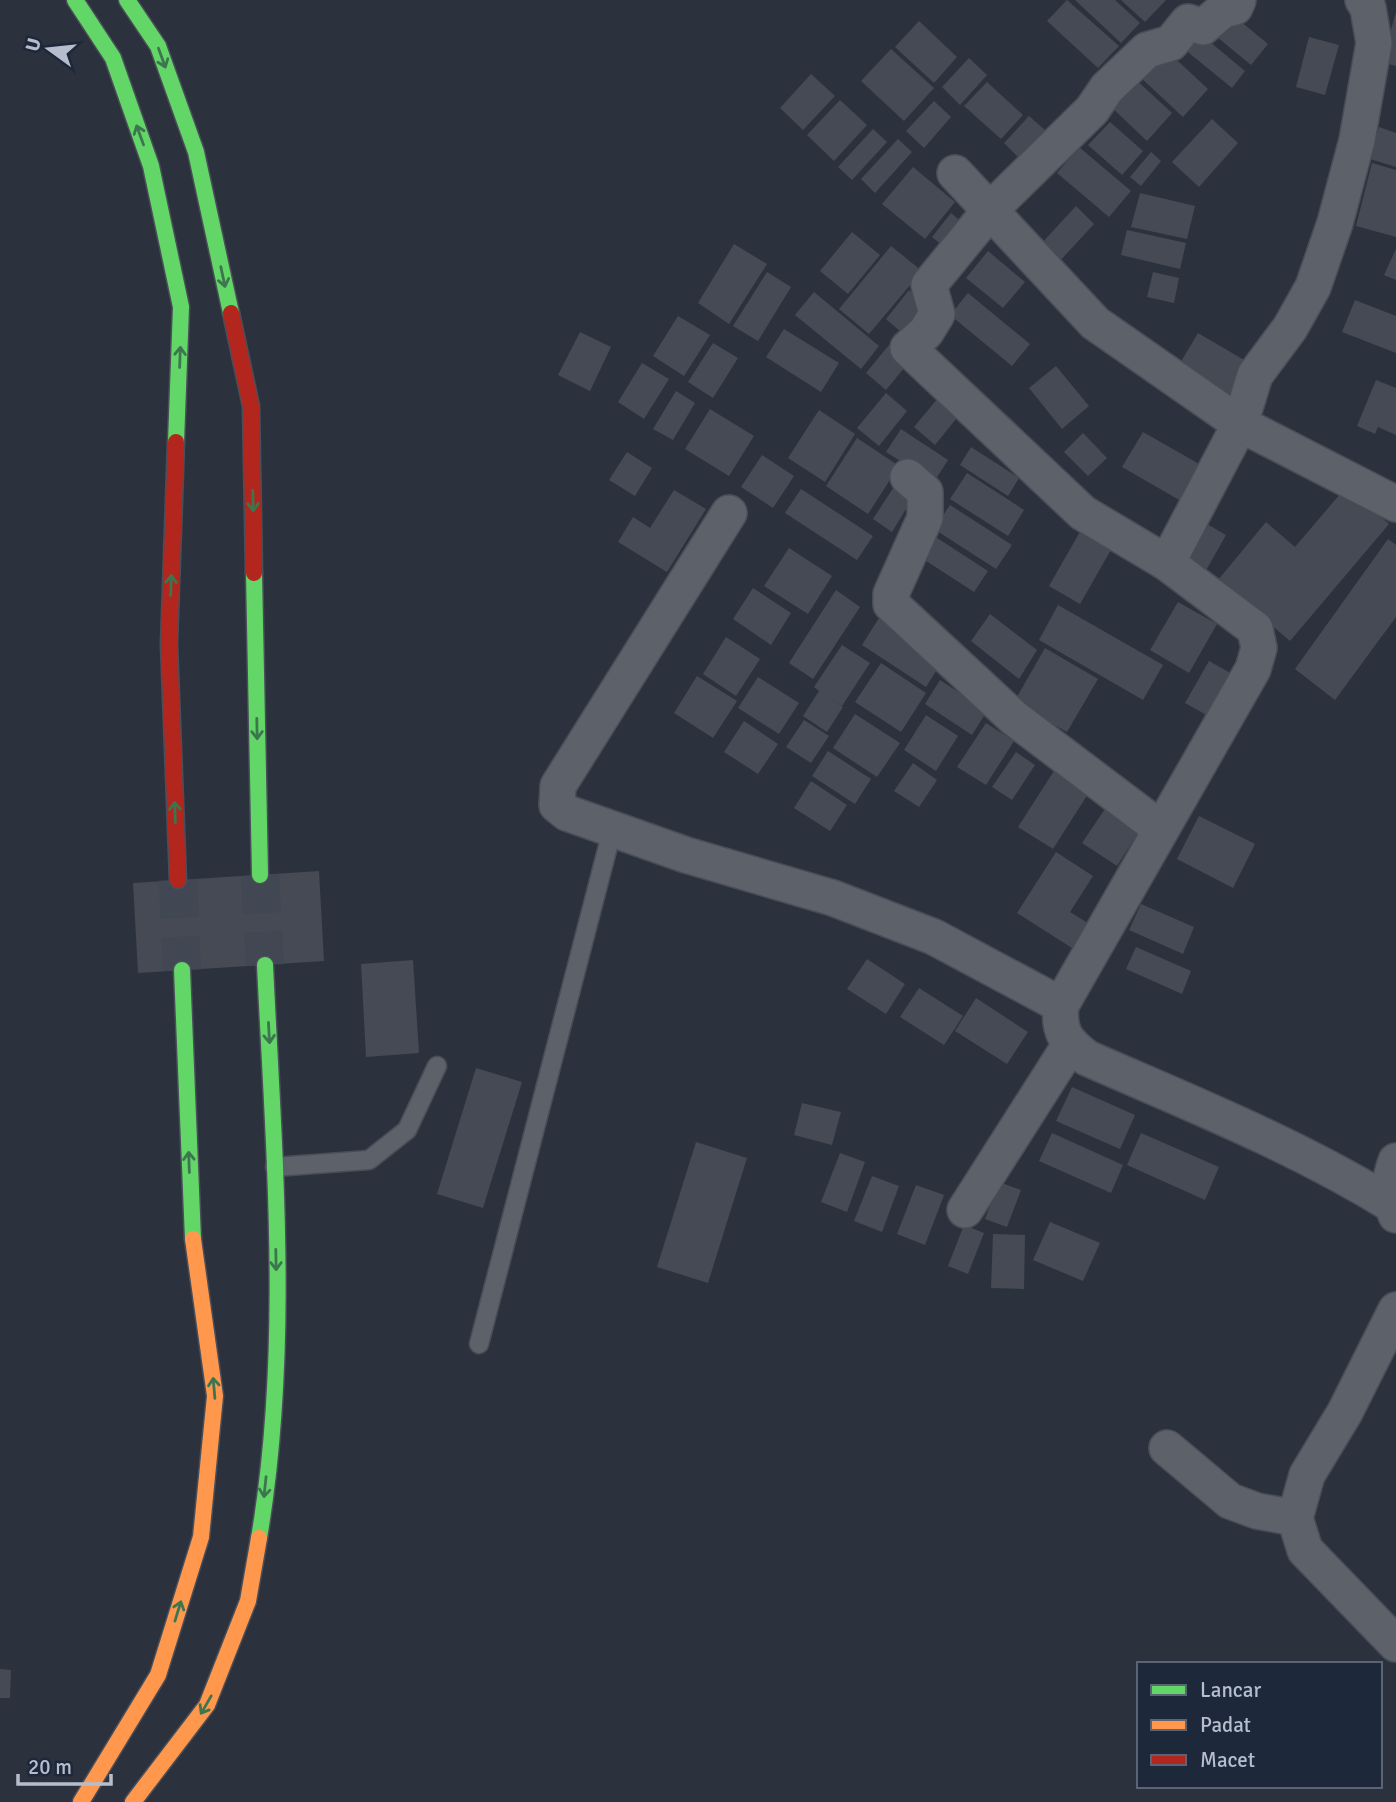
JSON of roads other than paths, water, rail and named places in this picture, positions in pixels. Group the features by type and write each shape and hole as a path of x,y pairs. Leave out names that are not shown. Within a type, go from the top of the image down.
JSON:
{"highway":[{"path":"75,0 113,58 151,166 181,307 169,644 178,880"},
{"path":"127,0 158,46 197,152 251,406 260,875"},
{"path":"133,1802 207,1706 248,1601 278,1372 275,1167 265,965"},
{"path":"81,1802 158,1675 201,1537 215,1396 192,1230 182,970"}],"street":[{"path":"1238,0 1234,7 1223,10 1203,27 1188,22 1171,43 1147,50 1107,88 1093,110 992,208 929,285 937,314 926,332 908,348 1083,513 1167,563 1255,629 1259,648 1253,668 1061,1005 1059,1023 1070,1045 1087,1058 1247,1128 1326,1167 1394,1209"},
{"path":"1167,563 1240,424 1255,376 1290,328 1313,286 1335,223 1357,139 1374,43 1368,8 1363,0"},
{"path":"955,173 992,208 1095,323 1240,424 1396,504"},
{"path":"908,477 926,492 927,506 925,518 891,594 891,604 1014,718 1161,829"},
{"path":"729,513 558,786 557,805 567,813 613,827 686,855 833,898 933,937 1061,1005"},
{"path":"965,1210 1070,1045"},
{"path":"1394,1209 1390,1178 1396,1161"},
{"path":"1396,1310 1345,1412 1307,1475 1295,1518 1305,1550 1334,1583 1396,1644"},
{"path":"1167,1448 1230,1501 1258,1511 1295,1518"}],"lane":[{"path":"479,1344 613,827"},
{"path":"275,1167 369,1160 407,1130 437,1066"}],"tunnel":[{"path":"260,875 265,965"},
{"path":"178,880 182,970"}]}
